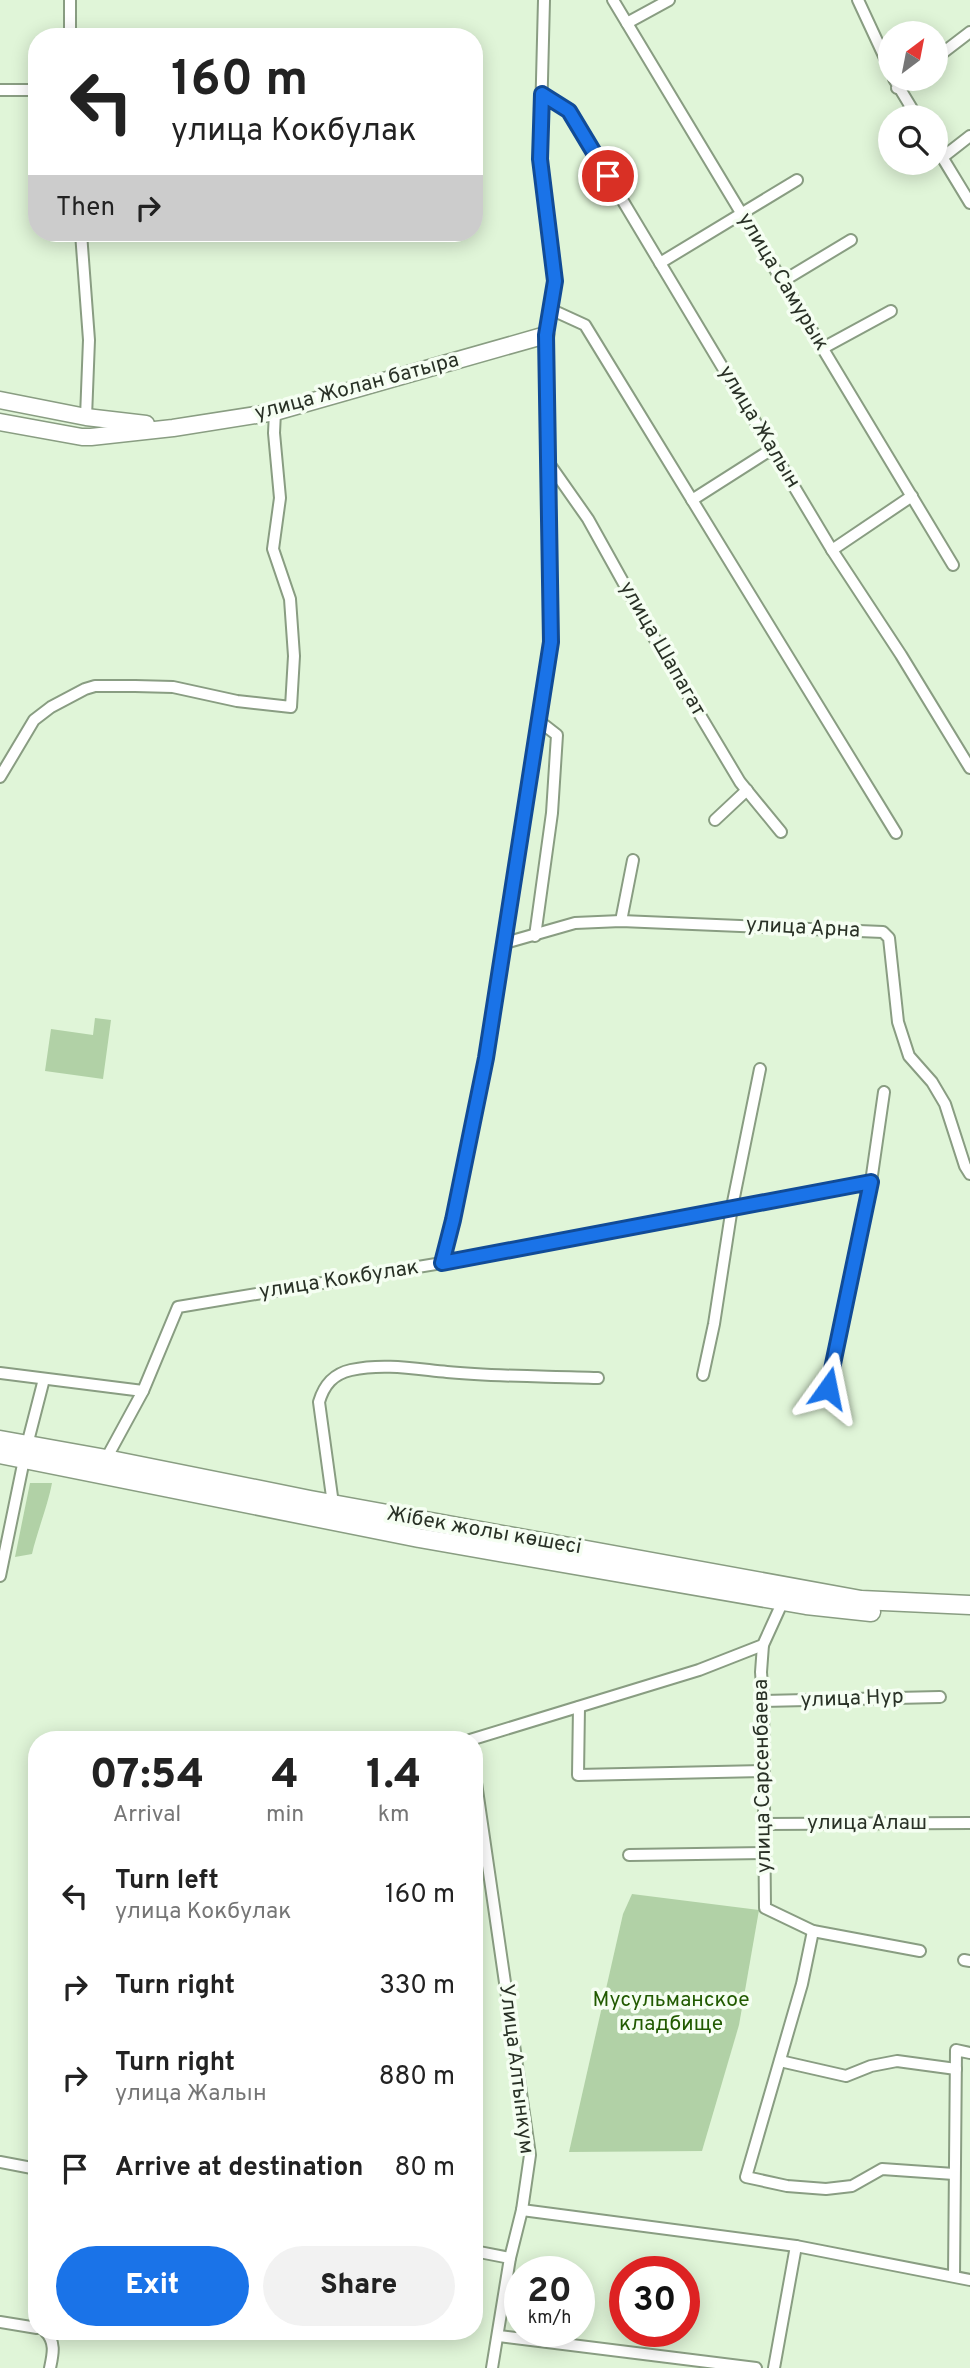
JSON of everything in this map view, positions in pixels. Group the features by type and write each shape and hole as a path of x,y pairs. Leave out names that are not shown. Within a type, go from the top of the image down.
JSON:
{"main road":[{"name":"Жібек жолы көшесі","path":"0,1440 26,1452 419,1538 783,1601 855,1611 970,1616"},
{"name":"Жібек жолы көшесі","path":"0,1454 26,1452 106,1459 332,1504 861,1600 970,1605"}],"street":[{"path":"70,0 70,28"},
{"path":"442,1263 483,1072 551,642 546,335 555,281 540,159 544,0"},
{"name":"улица Самурык","path":"613,0 953,565"},
{"path":"627,23 669,0"},
{"path":"859,1 878,43"},
{"path":"948,49 970,32"},
{"path":"0,90 28,90"},
{"name":"улица Жалын","path":"542,94 569,111 832,550 901,655 970,768"},
{"path":"948,153 970,136"},
{"path":"948,166 970,203"},
{"path":"660,263 797,180"},
{"path":"783,281 851,240"},
{"path":"82,242 89,340 86,417"},
{"path":"550,309 584,325 896,833"},
{"path":"823,348 891,311"},
{"name":"улица Жолан батыра","path":"0,422 82,437 173,428 275,412 546,335"},
{"path":"0,400 86,417 173,428"},
{"path":"0,777 34,720 51,707 95,686 173,687 237,701 291,707 294,656 292,611 273,549 280,498 274,433 275,412"},
{"path":"692,500 772,449"},
{"name":"улица Шапагат","path":"548,463 588,519 657,643 747,790 781,832"},
{"path":"832,550 912,496"},
{"path":"535,936 552,813 556,735 539,721"},
{"path":"715,820 747,790"},
{"path":"621,922 632,860"},
{"name":"улица Арна","path":"505,943 575,923 621,922 883,932 889,938 898,1022 909,1056 932,1082 945,1104 965,1167 970,1174"},
{"path":"703,1375 714,1324 732,1207 760,1069"},
{"path":"828,1388 871,1182 884,1091"},
{"name":"улица Кокбулак","path":"106,1459 143,1391 178,1307 442,1263 871,1182"},
{"path":"332,1504 319,1402 331,1379 350,1370 402,1366 448,1372 598,1378"},
{"path":"0,1373 143,1391"},
{"path":"0,1577 44,1379"},
{"path":"483,1736 699,1670 763,1645 783,1601"},
{"name":"улица Сарсенбаева","path":"763,1645 761,1672 765,1908 813,1931"},
{"name":"улица Нур","path":"763,1701 940,1697"},
{"path":"579,1707 578,1775 763,1771"},
{"name":"улица Алаш","path":"765,1824 970,1823"},
{"name":"Улица Алтынкум","path":"483,1831 530,2155 522,2210 510,2256"},
{"path":"629,1855 764,1853"},
{"path":"920,1951 813,1931 803,1984 746,2177 786,2186 826,2189 852,2186 882,2169 954,2174"},
{"path":"954,2276 956,2050 970,2053"},
{"path":"780,2061 846,2076 871,2066 897,2061 956,2069"},
{"path":"0,2162 28,2167"},
{"path":"522,2210 796,2246 970,2280"},
{"path":"774,2368 796,2246"},
{"path":"483,2253 504,2257"},
{"name":"Улица Алтынкум","path":"492,2368 504,2301"},
{"path":"0,2322 28,2327"},
{"path":"499,2336 756,2368"},
{"path":"50,2368 51,2340"}],"green space":[{"path":"95,1018 111,1020 103,1079 45,1071 51,1029 93,1035"},
{"path":"30,1483 52,1483 32,1554 15,1557"},
{"name":"Мусульманское кладбище","path":"632,1894 759,1910 739,2025 702,2151 569,2152 623,1914"}],"route":[{"path":"608,176 569,111 542,94 540,159 555,281 546,335 551,642 486,1058 442,1263 871,1182 828,1388"}]}
